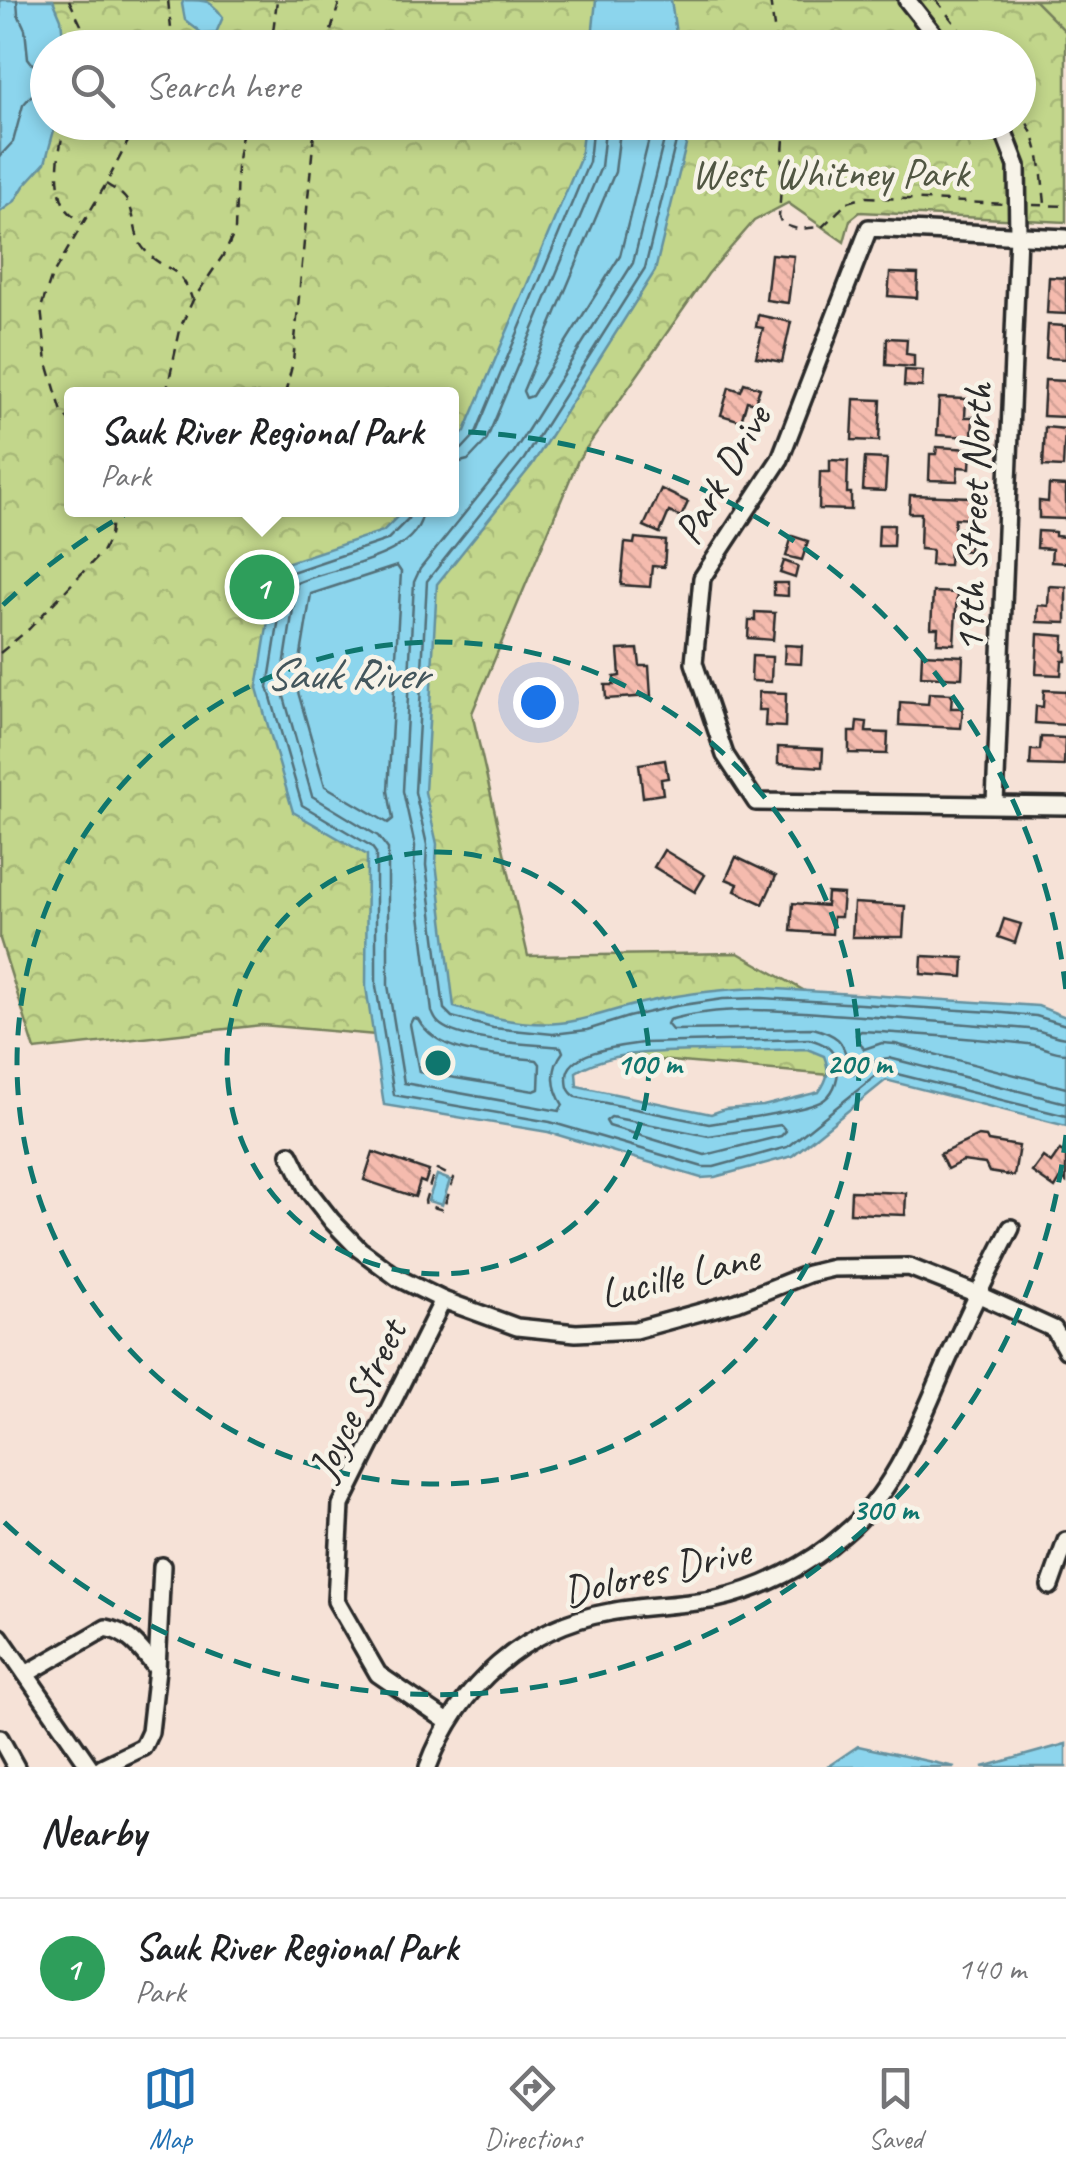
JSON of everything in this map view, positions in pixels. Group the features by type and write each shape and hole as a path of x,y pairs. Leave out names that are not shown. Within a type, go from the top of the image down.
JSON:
{"street":[{"path":"907,0 931,30"},
{"name":"19th Street North","path":"995,804 1018,236 1018,166 1007,140"},
{"name":"Park Drive","path":"1018,236 869,228 780,459 702,578 694,664 725,756 756,802 1066,806"},
{"path":"1018,236 1066,238"},
{"name":"Lucille Lane","path":"290,1154 307,1189 332,1221 398,1278 443,1300 518,1327 576,1333 635,1330 737,1302 833,1268 909,1267 1054,1329 1066,1350"},
{"name":"Dolores Drive","path":"428,1767 448,1722 466,1696 500,1662 551,1631 611,1612 718,1598 754,1588 813,1557 846,1533 888,1483 906,1453 1011,1228"},
{"name":"Joyce Street","path":"443,1300 341,1505 336,1601 378,1674 448,1722"},
{"path":"1050,1586 1066,1541"},
{"path":"102,1767 143,1747 150,1732 162,1566"},
{"path":"26,1674 106,1628 135,1642 157,1670"},
{"path":"1,1639 90,1767"},
{"path":"0,1738 16,1767"}],"path":[{"path":"69,0 80,30"},
{"path":"168,0 171,30"},
{"path":"273,30 277,0"},
{"path":"331,30 340,0"},
{"path":"770,0 775,30"},
{"path":"936,0 960,30"},
{"path":"62,140 60,189 65,208 82,224"},
{"path":"64,415 47,364 41,308 51,278 129,140"},
{"path":"167,387 180,326 235,231 242,140"},
{"path":"287,387 293,362 313,140"},
{"path":"785,140 779,217 788,227 822,227 848,202 866,198 1066,206"},
{"path":"1035,140 1045,206"},
{"path":"106,184 124,196 142,247 176,271 187,283 193,300"},
{"path":"0,654 102,552 110,536 111,517"},
{"path":"437,1169 454,1178 443,1210 426,1205 437,1169"}],"green space":[{"name":"West Whitney Park","path":"0,0 1066,0 1066,222 860,212 850,220 844,242 788,203 754,221 708,274 578,460 472,713 528,956 738,953 810,994 886,1080 262,1025 35,1050 0,939"},
{"path":"1034,0 1066,0 1066,32"}],"water":[{"path":"0,0 53,0 62,30 30,30 30,140 51,140 45,163 15,201 0,212"},
{"path":"184,0 203,1 215,7 223,17 217,30 198,30 185,20"},
{"path":"596,0 671,0 675,30 593,30"},
{"name":"Sauk River","path":"582,140 687,140 655,271 532,465 437,584 425,792 437,844 454,1007 505,1020 559,1023 677,996 762,988 1038,1006 1066,1017 1066,1126 886,1080 792,1156 701,1178 548,1132 384,1105 366,987 367,855 293,812 257,688 277,566 383,531 397,517 459,517 459,437 580,159","holes":["807,1049 824,1056 827,1066 819,1092 711,1114 577,1086 576,1072 605,1060 674,1052"]},
{"path":"437,1175 450,1180 442,1205 428,1201"},
{"path":"1066,1744 1066,1767 983,1767"},
{"path":"858,1746 955,1767 827,1767"}],"building":[{"path":"771,254 794,256 788,303 766,300"},
{"path":"890,273 918,274 917,298 888,296"},
{"path":"1049,277 1066,278 1066,314 1047,313"},
{"path":"758,315 791,322 782,362 756,357 763,328 756,327"},
{"path":"1048,325 1066,326 1066,359 1046,358"},
{"path":"887,338 907,339 906,354 914,355 914,367 886,365"},
{"path":"905,370 923,371 922,387 904,386"},
{"path":"1045,380 1066,381 1064,417 1043,416"},
{"path":"744,383 760,388 755,403 747,401 741,421 721,415 729,387 741,391"},
{"path":"939,398 966,399 965,417 973,417 972,437 937,435"},
{"path":"854,399 881,400 879,441 852,440"},
{"path":"1045,427 1065,429 1063,467 1043,466"},
{"path":"937,447 971,449 970,468 958,467 957,481 929,480 930,454 936,454"},
{"path":"865,458 887,459 885,491 863,490"},
{"path":"830,460 848,461 851,510 819,509 820,472 830,472"},
{"path":"1049,485 1066,486 1066,519 1039,518 1039,501 1048,502"},
{"path":"661,489 688,502 681,517 669,512 660,533 644,526"},
{"path":"910,495 972,497 971,519 955,518 954,528 970,529 969,551 950,550 949,565 931,565 932,550 920,549 921,513 909,513"},
{"path":"879,525 894,525 893,546 878,546"},
{"path":"1038,531 1066,537 1066,563 1051,562 1052,549 1037,548"},
{"path":"792,536 808,541 802,560 786,556"},
{"path":"635,538 666,541 664,567 652,566 650,587 621,585 625,543 634,544"},
{"path":"784,561 798,566 795,578 780,573"},
{"path":"774,583 788,583 788,596 774,595"},
{"path":"1049,586 1066,587 1066,623 1037,622 1038,605 1048,606"},
{"path":"933,592 957,593 954,644 937,643 938,628 931,628"},
{"path":"755,612 775,613 773,640 748,638 749,620 755,620"},
{"path":"1038,634 1064,636 1066,661 1062,661 1061,675 1036,674"},
{"path":"785,645 802,646 801,664 784,663"},
{"path":"638,649 640,666 649,666 651,696 606,699 605,685 614,685 614,677 620,676 618,650"},
{"path":"922,654 963,656 962,678 921,676"},
{"path":"752,656 772,657 771,682 751,681"},
{"path":"1044,690 1066,691 1066,725 1035,723 1036,706 1043,707"},
{"path":"759,692 786,693 785,727 765,726 766,710 758,710"},
{"path":"929,693 952,694 951,708 963,708 961,728 899,725 900,702 928,704"},
{"path":"857,721 867,722 866,732 888,733 887,754 849,753 849,732 856,732"},
{"path":"1041,737 1065,738 1064,766 1030,765 1031,750 1040,750"},
{"path":"778,747 823,749 822,767 778,764"},
{"path":"665,760 668,778 661,779 663,794 643,797 639,764"},
{"path":"664,850 705,875 695,892 654,867"},
{"path":"736,857 776,876 763,904 735,891 738,884 726,879"},
{"path":"827,893 843,894 841,917 833,917 832,934 791,931 793,903 826,906"},
{"path":"854,903 905,906 903,937 852,937"},
{"path":"1004,919 1021,924 1015,943 998,937"},
{"path":"922,956 964,958 963,977 921,974"},
{"path":"978,1136 1019,1146 1014,1176 989,1172 985,1164 963,1161 947,1169 940,1154"},
{"path":"1060,1150 1066,1154 1066,1182 1061,1178 1055,1188 1032,1172 1043,1157 1051,1163"},
{"path":"373,1152 429,1171 425,1183 420,1181 415,1197 364,1180"},
{"path":"851,1191 906,1193 905,1215 850,1213"}],"place":[{"name":"Sauk River Regional Park","path":"262,587"}]}
